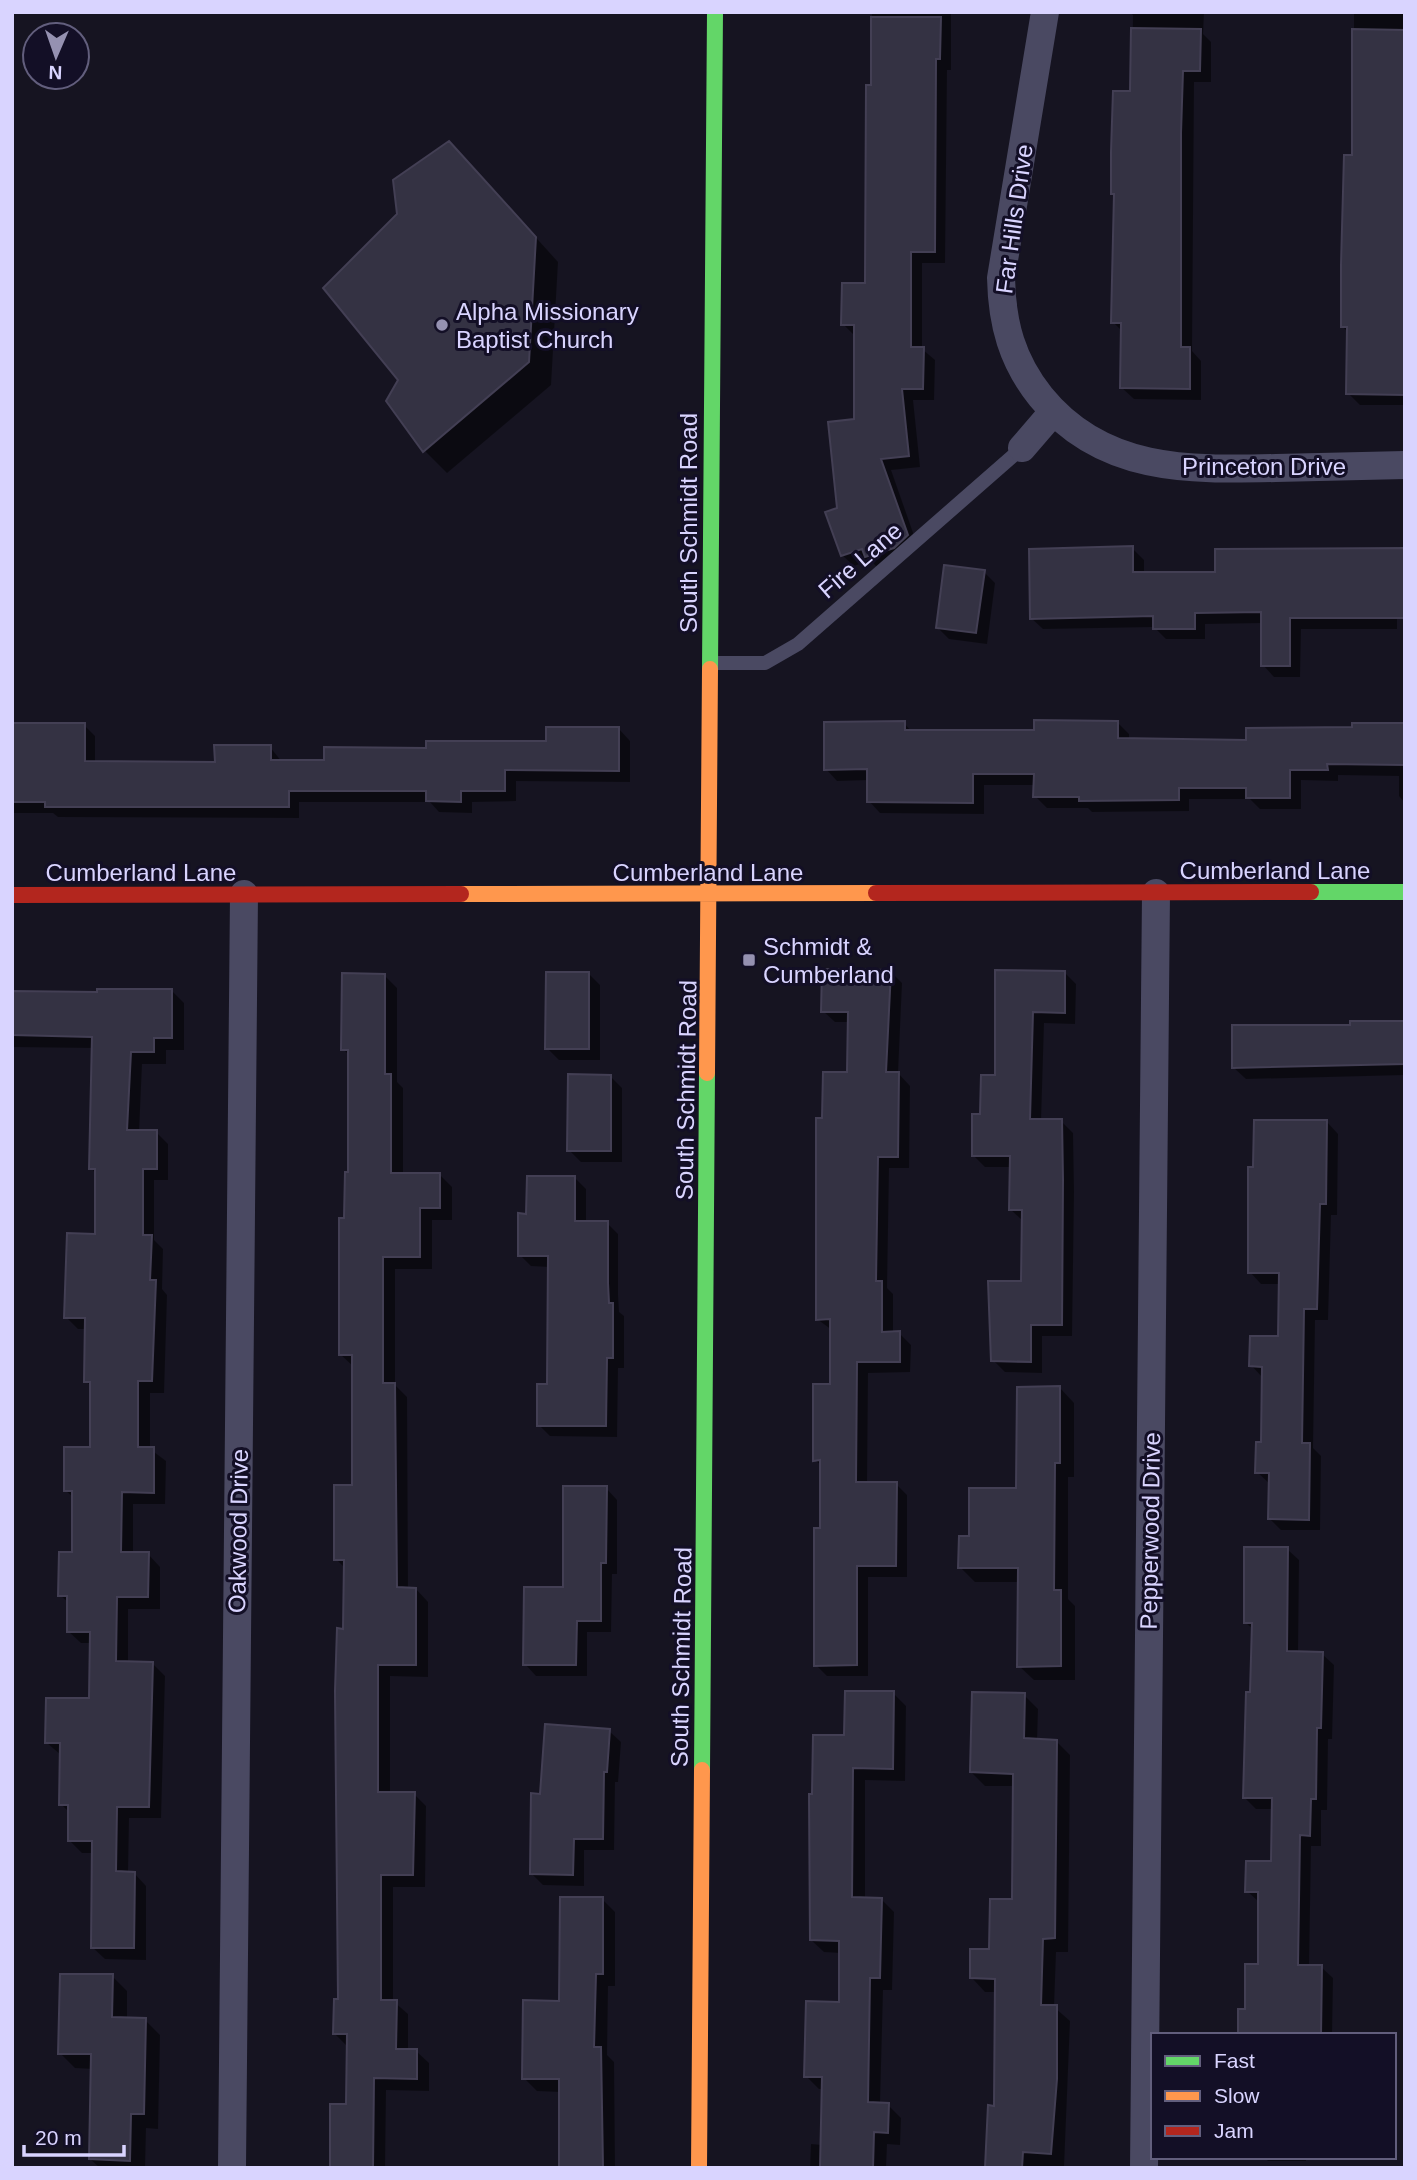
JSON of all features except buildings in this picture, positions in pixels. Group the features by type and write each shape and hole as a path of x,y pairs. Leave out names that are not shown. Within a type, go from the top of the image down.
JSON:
{"street":[{"name":"South Schmidt Road","path":"699,2168 711,895 715,12"},
{"name":"Far Hills Drive","path":"1045,12 1006,243 1001,298 1010,344 1024,376 1053,412"},
{"path":"1022,448 1053,412"},
{"name":"Princeton Drive","path":"1053,412 1096,445 1142,461 1198,469 1405,465"},
{"name":"Cumberland Lane","path":"12,895 1405,892"},
{"name":"Pepperwood Drive","path":"1144,2168 1156,893"},
{"name":"Oakwood Drive","path":"232,2168 244,894"}],"lane":[{"name":"Fire Lane","path":"710,663 765,663 798,644 1022,448"}],"traffic: fast":[{"path":"710,669 715,12"},
{"path":"1311,892 1405,892"},
{"path":"702,1770 707,1073"}],"traffic: slow":[{"path":"707,1073 710,669"},
{"path":"461,894 876,893"},
{"path":"699,2168 702,1770"}],"traffic: jam":[{"path":"876,893 1311,892"},
{"path":"12,895 461,894"}],"place":[{"name":"Alpha Missionary Baptist Church","path":"442,325"},
{"name":"Schmidt & Cumberland","path":"749,960"}]}
